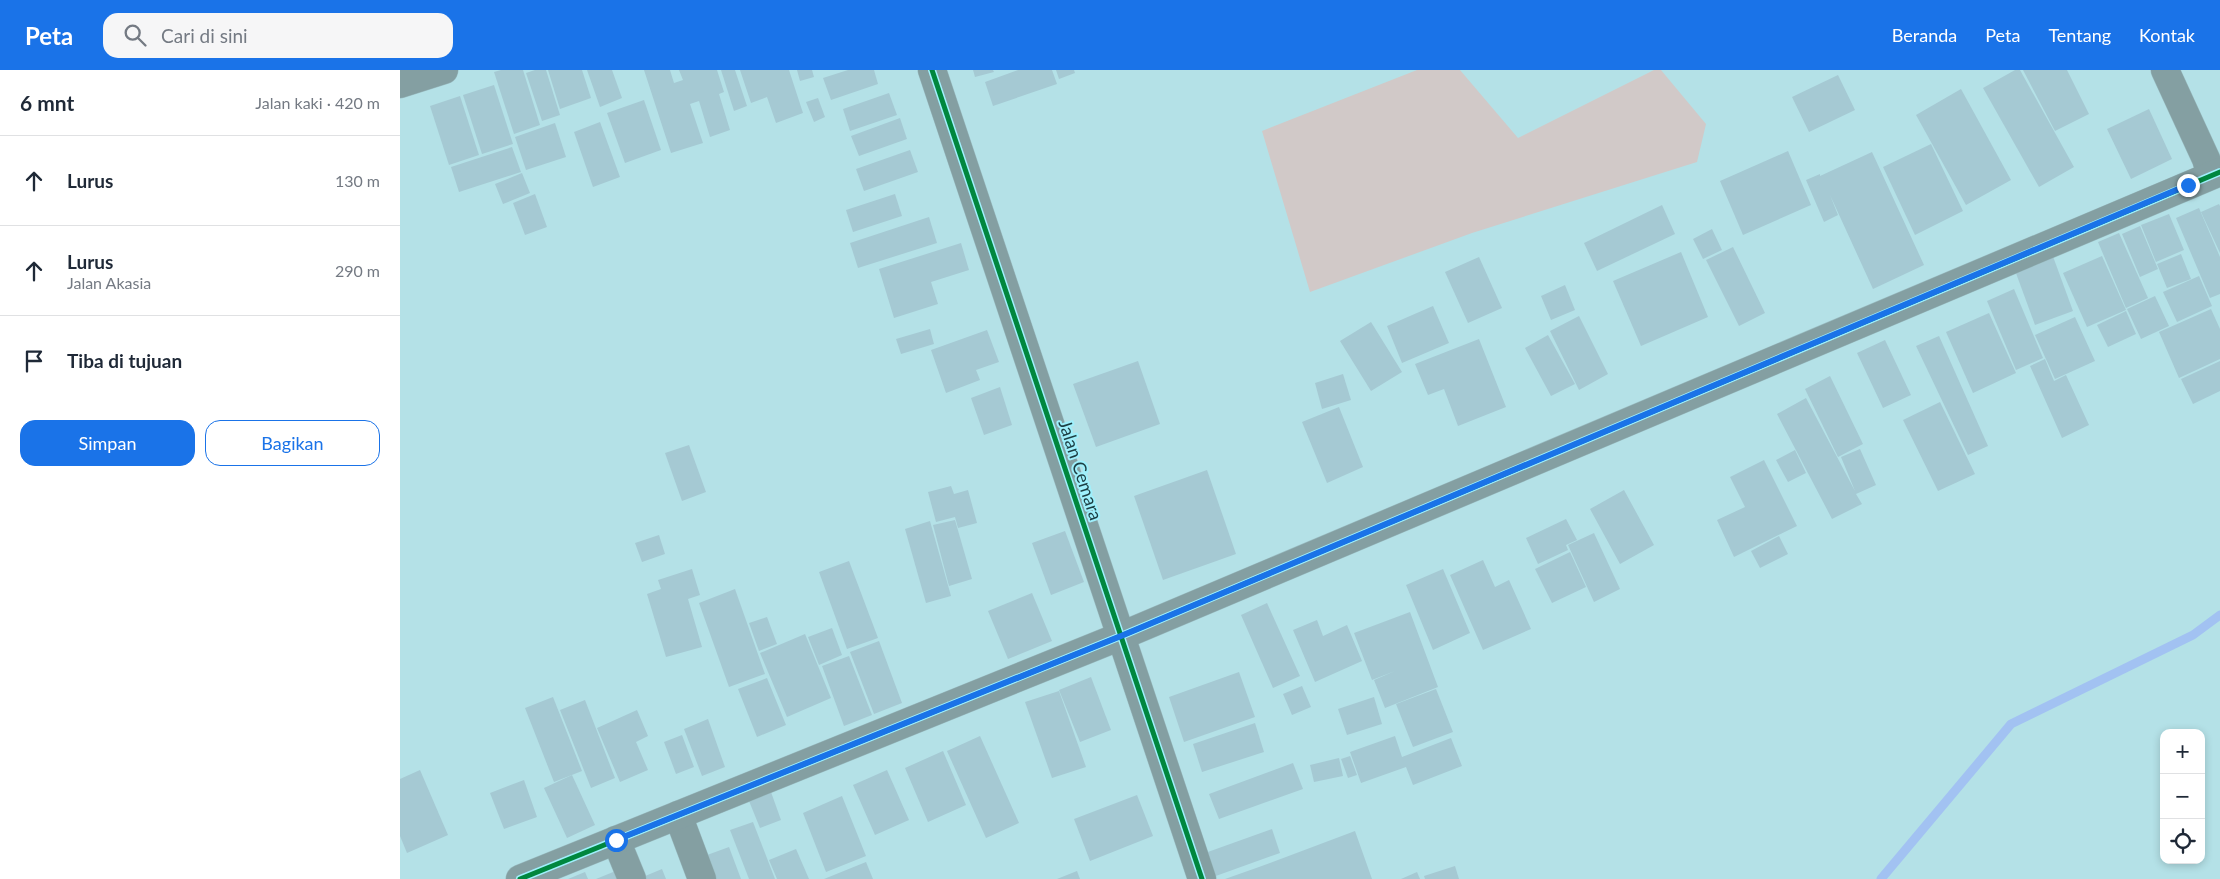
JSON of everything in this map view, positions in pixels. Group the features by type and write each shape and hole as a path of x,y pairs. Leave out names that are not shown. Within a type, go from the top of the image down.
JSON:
{"street":[{"path":"400,84 444,70"},
{"name":"Jalan Cemara","path":"932,70 1202,879"},
{"path":"520,879 1121,636 2215,173 2206,159 2165,70"},
{"path":"678,815 702,879"},
{"path":"616,840 632,879"}],"shaded area":[{"path":"1417,70 1460,70 1518,138 1654,70 1661,70 1706,124 1697,162 1472,233 1310,292 1262,131"}],"building":[{"path":"501,70 523,70 540,125 514,134 494,72"},
{"path":"535,70 546,70 560,115 542,121 526,73"},
{"path":"548,70 582,70 591,98 560,109"},
{"path":"587,70 612,70 622,98 600,107"},
{"path":"644,70 670,70 674,83 683,80 679,70 717,70 724,92 719,94 730,130 710,137 699,101 690,104 703,143 671,153"},
{"path":"721,70 735,70 747,106 734,111"},
{"path":"740,70 789,70 803,113 776,123 767,97 751,103"},
{"path":"797,70 812,70 814,77 800,81"},
{"path":"848,70 874,70 878,84 831,100 823,78"},
{"path":"973,70 993,70 994,72 975,77"},
{"path":"1018,70 1052,70 1057,84 993,106 985,82"},
{"path":"1056,70 1074,70 1075,73 1059,79"},
{"path":"2015,70 2020,70 2074,167 2039,187 1983,88"},
{"path":"2023,70 2067,70 2089,114 2055,131"},
{"path":"1838,75 1855,110 1809,132 1792,97"},
{"path":"494,85 513,144 482,154 463,95"},
{"path":"1961,89 2011,180 1966,205 1916,115"},
{"path":"889,93 897,115 850,131 843,109"},
{"path":"460,96 479,155 449,165 430,106"},
{"path":"818,98 825,117 814,122 806,102"},
{"path":"644,100 661,150 625,163 607,113"},
{"path":"2149,109 2172,159 2131,179 2107,129"},
{"path":"900,118 907,139 859,156 851,136"},
{"path":"600,122 620,177 593,187 574,132"},
{"path":"555,123 566,157 526,170 515,137"},
{"path":"1931,144 1963,211 1915,235 1883,167"},
{"path":"512,147 521,172 459,192 451,167"},
{"path":"910,150 918,172 864,191 856,169"},
{"path":"1788,151 1811,205 1743,235 1720,181"},
{"path":"1872,152 1924,265 1873,289 1830,195 1838,215 1824,222 1806,180 1820,174 1820,176"},
{"path":"522,173 530,193 503,204 495,184"},
{"path":"535,194 547,227 525,235 513,203"},
{"path":"895,194 902,216 853,232 846,210"},
{"path":"2219,204 2220,206 2220,253 2201,212"},
{"path":"1662,205 1675,234 1597,271 1584,243"},
{"path":"2199,208 2220,257 2220,294 2210,298 2176,218"},
{"path":"2169,214 2184,250 2156,262 2141,225"},
{"path":"929,217 937,243 858,268 850,243"},
{"path":"2140,226 2158,269 2140,277 2122,234"},
{"path":"1712,229 1722,250 1703,259 1693,239"},
{"path":"2119,233 2148,298 2126,308 2098,242"},
{"path":"961,243 969,270 931,282 938,304 894,318 879,269"},
{"path":"1733,247 1765,313 1739,326 1706,260"},
{"path":"2051,251 2073,311 2035,325 2013,265"},
{"path":"1681,252 1708,317 1641,346 1613,281"},
{"path":"2181,254 2191,279 2167,288 2157,264"},
{"path":"2102,256 2126,310 2087,327 2063,273"},
{"path":"1479,257 1502,308 1468,323 1445,272"},
{"path":"2199,276 2212,306 2177,322 2163,292"},
{"path":"1565,285 1575,310 1551,320 1541,296"},
{"path":"2014,289 2043,358 2016,370 1987,301"},
{"path":"2155,296 2169,326 2141,339 2127,309"},
{"path":"1433,306 1449,343 1402,363 1387,326"},
{"path":"2211,309 2220,329 2220,359 2179,378 2159,332"},
{"path":"2126,311 2136,334 2108,347 2097,325"},
{"path":"1989,313 2016,373 1973,393 1946,332"},
{"path":"1579,316 1608,374 1579,390 1550,331"},
{"path":"2075,317 2095,361 2055,379 2035,335"},
{"path":"1371,322 1402,372 1371,391 1340,341"},
{"path":"930,329 934,344 901,354 896,339"},
{"path":"987,330 999,362 976,370 980,380 946,393 931,350"},
{"path":"1548,335 1575,384 1551,396 1525,348"},
{"path":"1939,336 1988,446 1968,455 1916,346"},
{"path":"1479,339 1506,407 1458,426 1444,389 1428,395 1415,364"},
{"path":"1885,340 1911,395 1883,408 1857,353"},
{"path":"2045,359 2054,381 2066,375 2089,425 2062,438 2030,366"},
{"path":"1138,361 1160,424 1096,447 1073,384"},
{"path":"2220,361 2220,391 2193,404 2181,379"},
{"path":"1343,374 1351,400 1322,409 1315,383"},
{"path":"1830,376 1863,444 1838,457 1805,389"},
{"path":"1000,387 1012,425 984,435 971,398"},
{"path":"1806,398 1855,491 1841,457 1860,449 1876,485 1856,494 1862,504 1832,519 1777,414"},
{"path":"1940,402 1975,474 1938,491 1903,420"},
{"path":"1339,407 1363,467 1327,483 1302,422"},
{"path":"689,445 706,492 682,501 665,453"},
{"path":"1795,450 1806,473 1788,482 1776,460"},
{"path":"1764,460 1797,526 1734,557 1717,520 1745,507 1730,477"},
{"path":"1207,470 1236,554 1163,580 1134,496"},
{"path":"951,486 954,494 968,490 977,523 958,528 955,517 936,522 928,492"},
{"path":"1624,490 1654,545 1620,564 1590,509"},
{"path":"1566,519 1577,540 1566,545 1568,550 1538,564 1526,538"},
{"path":"955,520 972,579 949,586 933,525"},
{"path":"930,521 951,596 926,603 905,529"},
{"path":"1065,531 1084,582 1051,595 1032,543"},
{"path":"1594,533 1620,589 1594,602 1568,545"},
{"path":"659,535 665,554 642,562 635,543"},
{"path":"1779,536 1788,554 1760,568 1751,551"},
{"path":"1570,552 1586,587 1552,603 1535,569"},
{"path":"1483,560 1495,587 1509,580 1531,629 1483,650 1450,575"},
{"path":"849,561 878,638 847,649 819,572"},
{"path":"692,569 700,595 688,599 702,647 666,657 647,594 661,589 658,580"},
{"path":"1443,569 1470,633 1433,650 1406,585"},
{"path":"735,589 765,674 729,687 699,603"},
{"path":"1032,593 1052,641 1008,659 988,611"},
{"path":"1267,603 1300,676 1273,688 1241,615"},
{"path":"1410,612 1438,687 1385,708 1374,680 1395,671 1372,680 1354,633"},
{"path":"767,617 777,644 759,651 749,623"},
{"path":"1317,620 1323,636 1347,625 1362,661 1315,682 1293,630"},
{"path":"832,628 842,655 819,665 808,637"},
{"path":"805,634 831,698 787,717 760,653"},
{"path":"879,641 902,703 874,714 850,652"},
{"path":"849,656 872,715 844,726 822,666"},
{"path":"1239,672 1255,717 1184,742 1169,697"},
{"path":"1091,677 1111,730 1080,742 1059,690"},
{"path":"767,678 786,725 757,737 738,689"},
{"path":"1302,686 1311,707 1292,715 1283,694"},
{"path":"1436,689 1453,732 1413,747 1396,704"},
{"path":"1059,691 1086,767 1052,778 1025,702"},
{"path":"553,697 582,771 554,782 525,708"},
{"path":"1374,697 1382,724 1347,735 1338,709"},
{"path":"585,700 615,778 591,788 560,710"},
{"path":"637,710 648,736 636,742 648,770 620,782 597,728"},
{"path":"708,719 725,767 702,776 684,729"},
{"path":"1255,723 1264,752 1202,772 1193,744"},
{"path":"682,735 694,767 676,774 664,742"},
{"path":"980,736 1019,823 986,838 947,751"},
{"path":"1395,736 1402,757 1451,738 1462,766 1413,785 1406,767 1361,783 1350,752"},
{"path":"943,751 966,805 928,822 905,768"},
{"path":"1350,756 1357,775 1348,778 1341,759"},
{"path":"1339,758 1343,776 1314,782 1310,765"},
{"path":"1293,763 1303,789 1219,819 1209,794"},
{"path":"420,770 448,835 407,853 400,836 400,779"},
{"path":"887,770 909,820 875,835 853,785"},
{"path":"572,775 595,825 567,838 544,788"},
{"path":"524,780 537,817 504,829 490,793"},
{"path":"771,792 781,820 760,828 749,801"},
{"path":"1137,795 1153,836 1090,861 1074,819"},
{"path":"842,796 866,856 826,872 803,813"},
{"path":"753,822 775,879 749,879 730,830"},
{"path":"1272,829 1280,853 1213,877 1205,853"},
{"path":"1355,831 1372,879 1225,879 1259,867"},
{"path":"729,847 741,879 707,879 699,858"},
{"path":"796,849 809,879 777,879 769,860"},
{"path":"866,862 873,879 824,879"},
{"path":"1455,866 1459,879 1425,879 1424,876"},
{"path":"623,868 628,879 596,879"},
{"path":"662,869 666,879 638,879"},
{"path":"1077,871 1080,879 1057,879"},
{"path":"585,872 588,879 568,879"},
{"path":"1417,872 1420,879 1401,879"}],"waterway":[{"path":"1881,879 2011,724 2193,635 2220,615"}],"cycle path":[{"path":"932,70 1202,879"},
{"path":"520,879 1121,636 2220,172"}],"route":[{"path":"616,840 1121,636 2188,185"}]}
